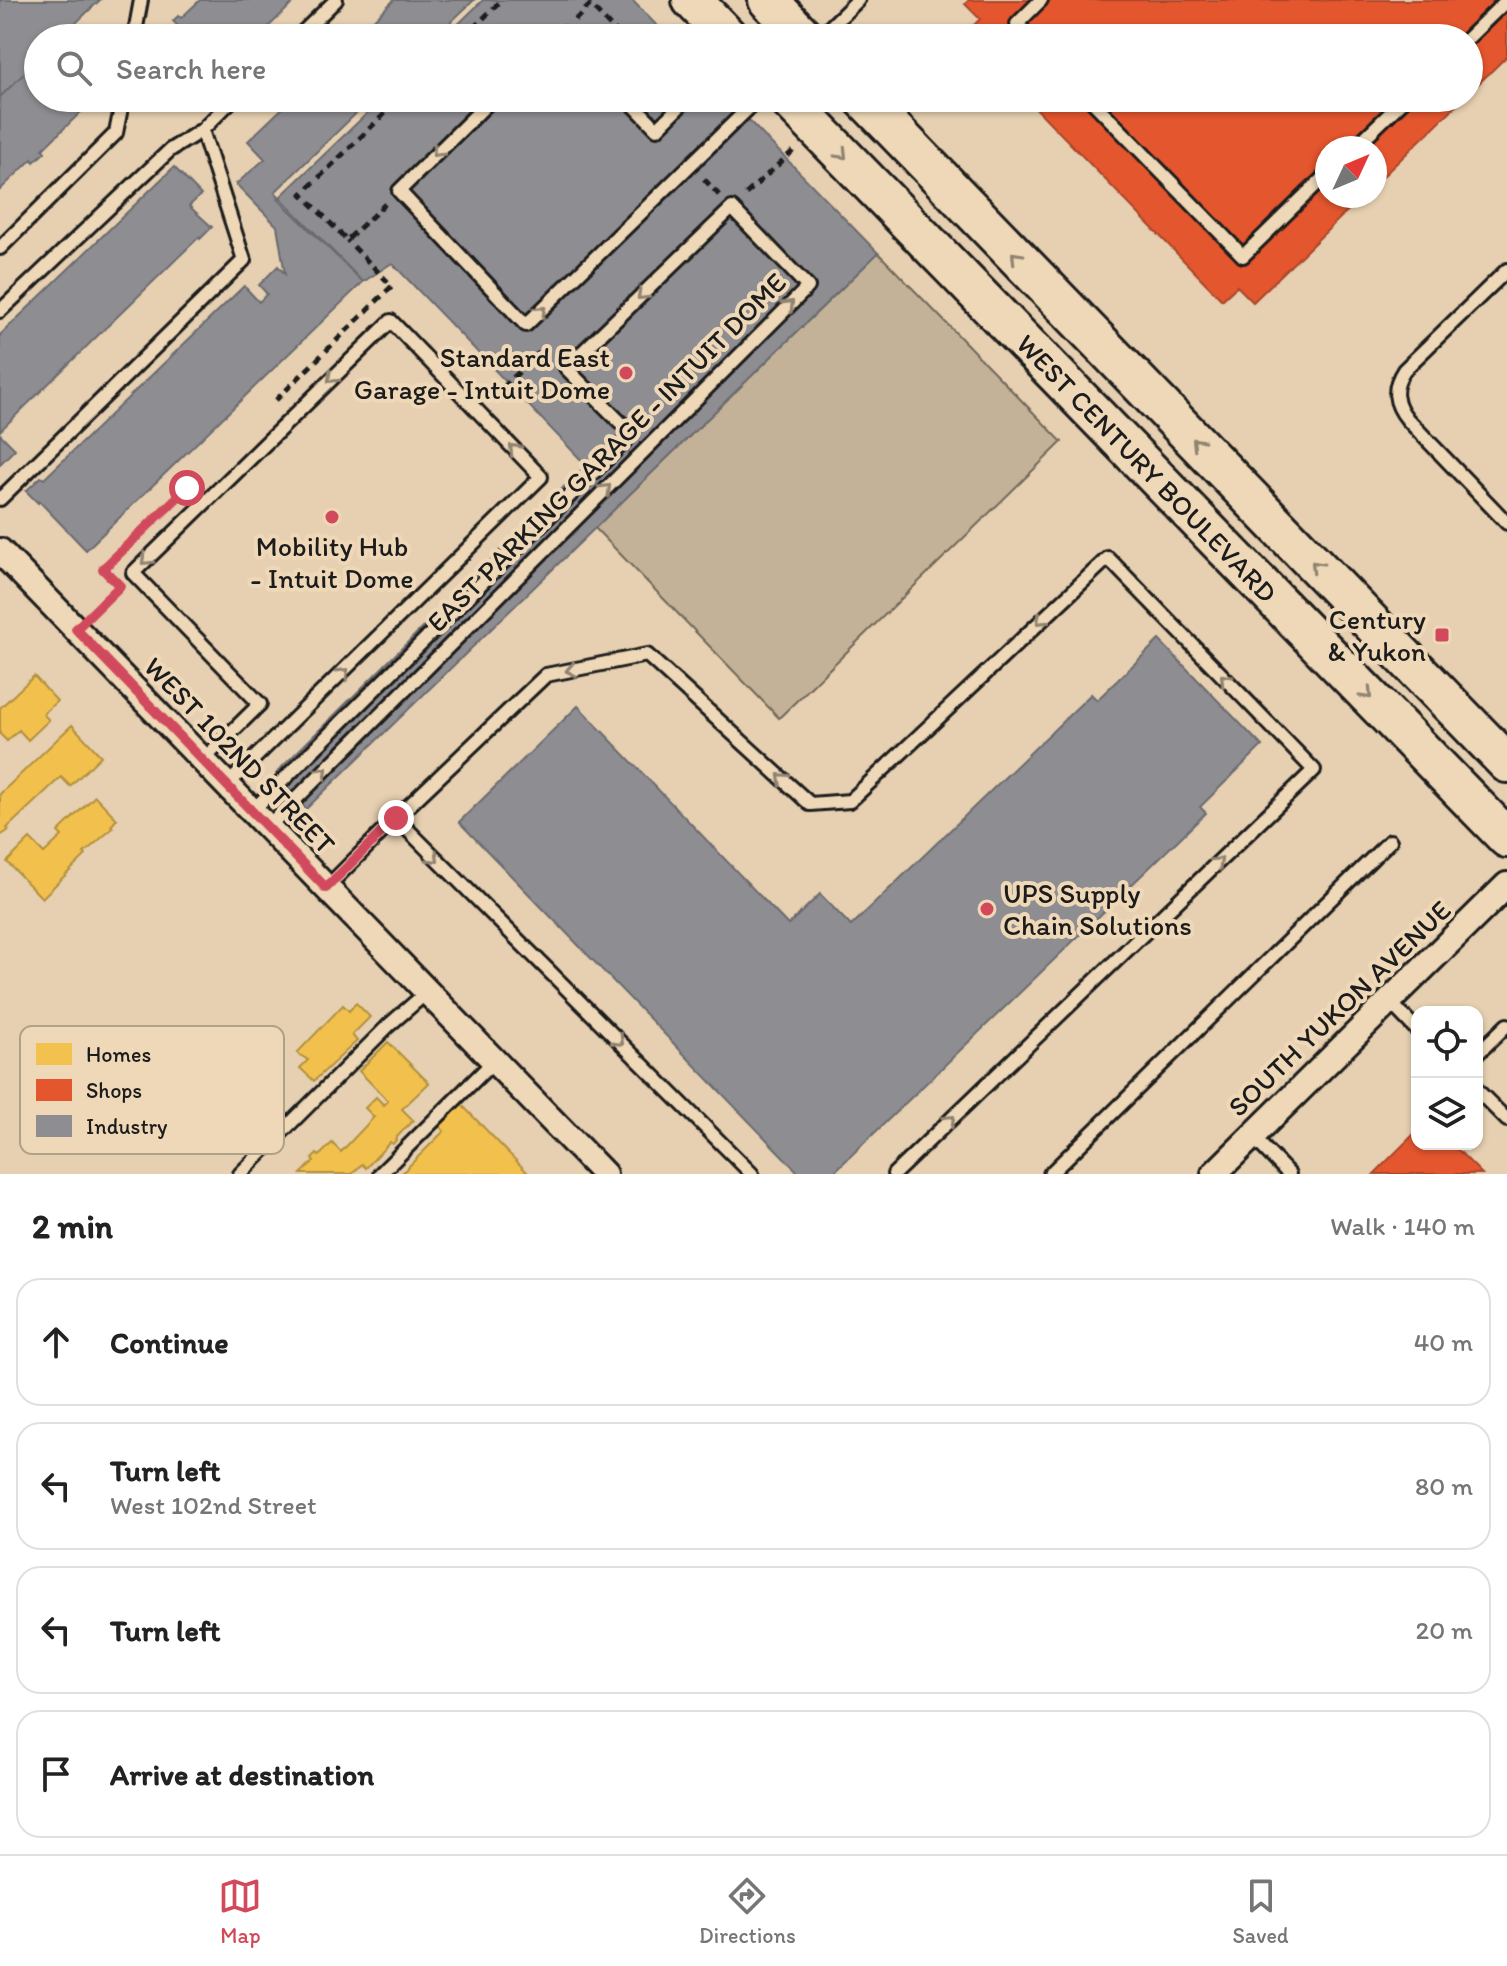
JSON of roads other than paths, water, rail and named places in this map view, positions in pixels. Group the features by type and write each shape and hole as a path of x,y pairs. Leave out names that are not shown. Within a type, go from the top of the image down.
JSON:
{"main road":[{"path":"692,0 715,24"},
{"path":"768,0 791,24"},
{"name":"WEST CENTURY BOULEVARD","path":"801,112 1507,838"},
{"name":"WEST CENTURY BOULEVARD","path":"877,112 1507,763"}],"street":[{"name":"WEST 102ND STREET","path":"0,551 604,1174"},
{"name":"SOUTH YUKON AVENUE","path":"1214,1174 1507,885"}],"lane":[{"path":"137,24 141,0"},
{"path":"311,24 336,0"},
{"path":"833,24 858,0"},
{"path":"1017,24 1041,0"},
{"path":"1482,24 1507,0"},
{"path":"0,248 116,133 120,112"},
{"path":"0,311 170,150 202,130 220,112"},
{"path":"479,112 399,191 526,325 745,112"},
{"path":"641,112 657,129 674,112"},
{"path":"1103,112 1243,256 1315,186"},
{"path":"1366,136 1391,112"},
{"path":"0,499 244,260 202,130"},
{"name":"EAST PARKING GARAGE - INTUIT DOME","path":"732,208 808,287 260,819 632,434 566,368 732,208"},
{"path":"1507,270 1404,370 1396,382 1395,397 1399,410 1507,523"},
{"path":"203,760 260,704 133,573 391,321 541,477 227,785"},
{"path":"326,888 546,675 647,655 810,804 850,801 1108,558 1314,770 894,1174"},
{"path":"396,818 752,1174"},
{"path":"1050,1174 1390,841"},
{"path":"284,1130 388,1026 427,992"},
{"path":"1389,1001 1411,1024"},
{"path":"1483,1048 1507,1025"},
{"path":"380,1174 494,1061"},
{"path":"1483,1096 1507,1120"},
{"path":"1252,1136 1289,1174"},
{"path":"240,1174 260,1154"}],"place":[{"name":"Standard East Garage - Intuit Dome","path":"626,373"},
{"name":"Mobility Hub - Intuit Dome","path":"332,517"},
{"name":"Century & Yukon","path":"1442,635"},
{"name":"UPS Supply Chain Solutions","path":"987,909"}]}
